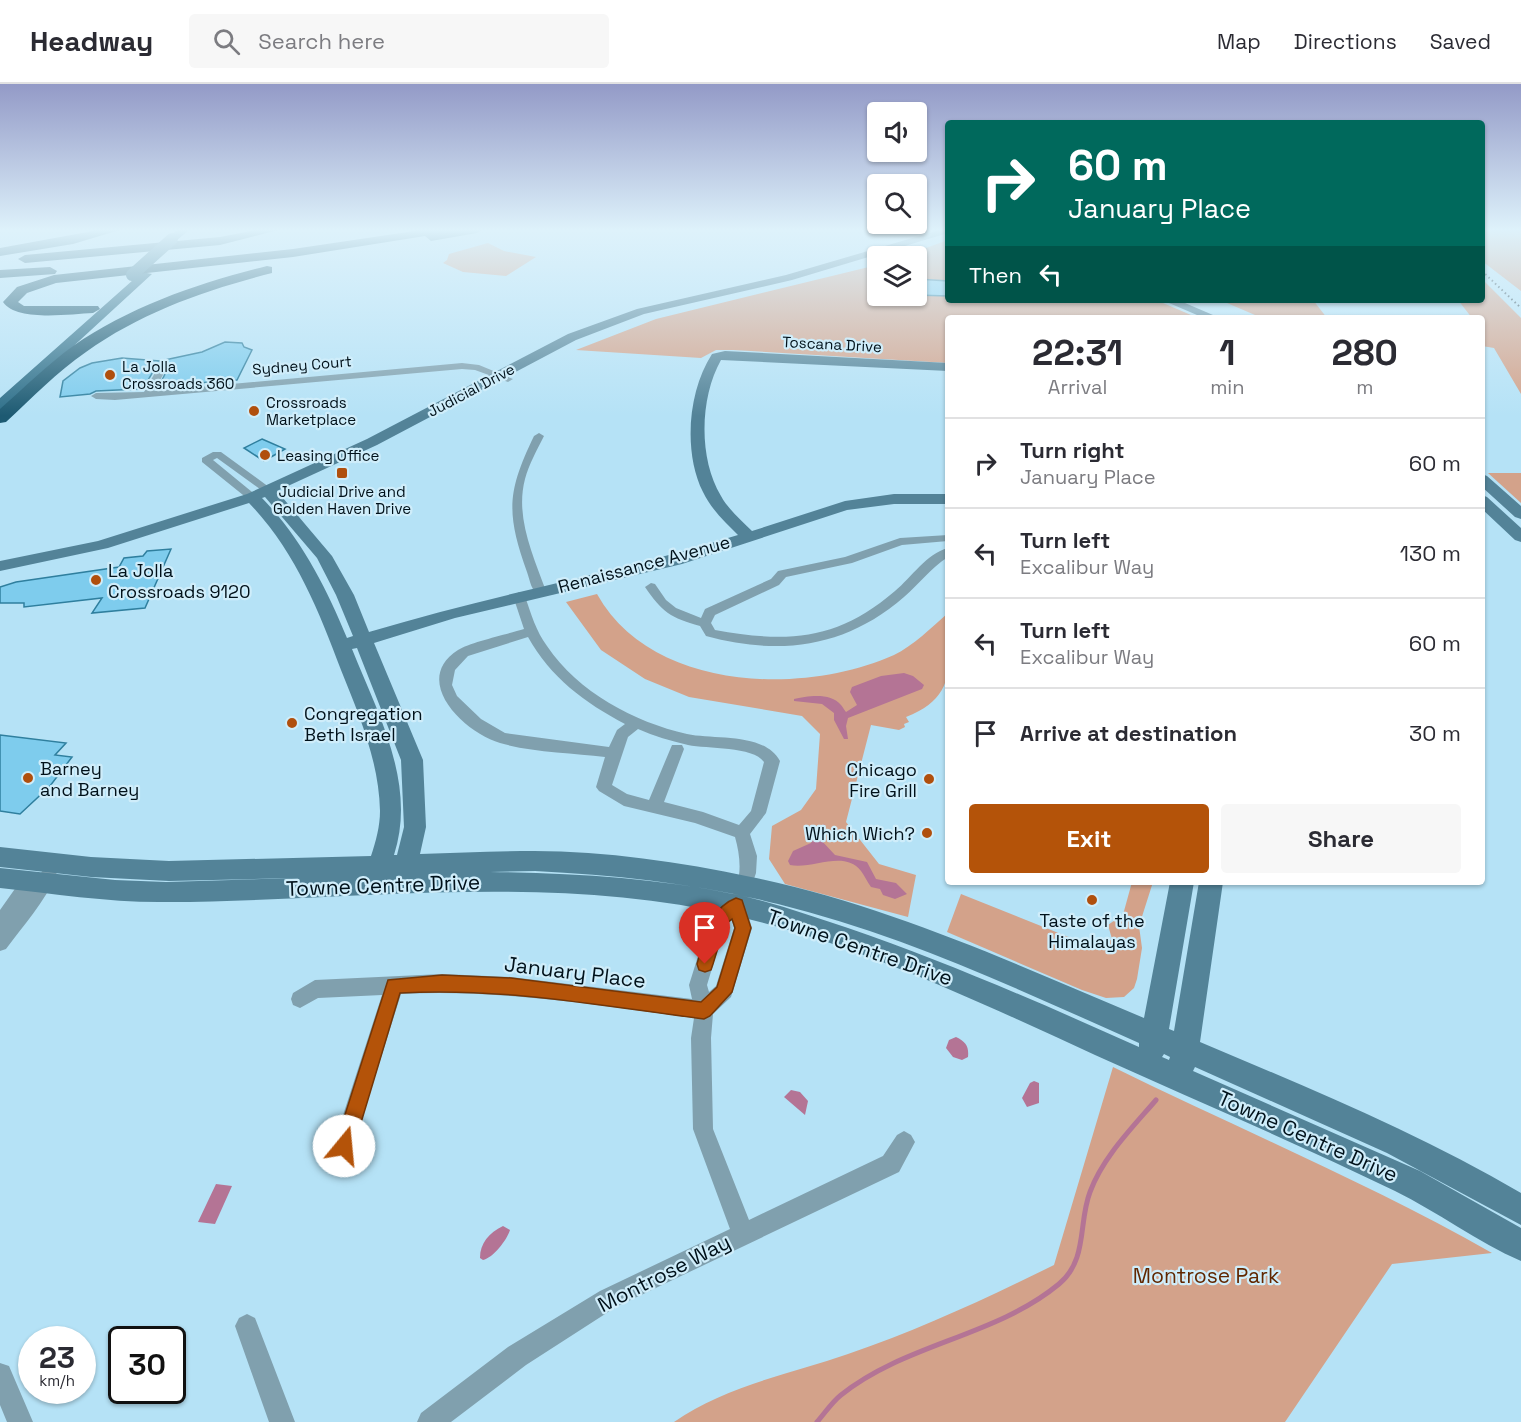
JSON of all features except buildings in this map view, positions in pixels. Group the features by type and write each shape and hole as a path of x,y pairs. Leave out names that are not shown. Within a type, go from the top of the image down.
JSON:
{"highway":[{"path":"22,291 10,302 14,308 94,314"},
{"path":"0,418 81,348 111,330 171,302 202,291"},
{"path":"0,314 41,318 94,314 171,302"}],"main road":[{"path":"0,406 116,291"},
{"path":"0,392 123,291"}],"street":[{"name":"Judicial Drive","path":"504,377 572,337 641,311 727,291"},
{"name":"Judicial Drive","path":"0,576 102,554 264,497 504,377 583,341 650,315 748,291"},
{"path":"1177,303 1215,315"},
{"path":"1195,303 1216,315"},
{"name":"Toscana Drive","path":"748,536 724,512 709,488 704,472 698,408 701,389 714,358 725,355 945,368"},
{"name":"Sydney Court","path":"96,396 147,394 462,366 504,377"},
{"path":"147,394 159,374"},
{"path":"539,436 518,483 517,500 521,531 540,591"},
{"path":"376,875 386,844 392,814 388,770 342,646 325,602 303,560 264,497 206,460 218,454 264,497 324,556 364,639 412,760 415,827 403,874"},
{"path":"1485,482 1521,514"},
{"name":"Judicial Drive","path":"0,566 102,545 264,497"},
{"name":"Renaissance Avenue","path":"342,646 451,613 676,560 854,505 894,499 945,498"},
{"path":"1485,503 1521,537"},
{"path":"705,624 710,612 775,582 782,574 848,560 900,542 945,538"},
{"path":"651,587 662,603 685,618 705,624 711,633 782,642 826,639 873,616 927,570 939,556 945,553"},
{"path":"519,596 532,631 544,652 568,681 598,702 636,723 684,739 766,753 772,761 759,813 742,833"},
{"path":"532,631 463,653 448,669 445,685 451,699 476,723 502,738 614,753"},
{"path":"636,723 622,734 604,787 632,804 717,822 742,833 749,856 740,896 743,928 724,992 704,1011"},
{"path":"654,807 677,749"},
{"name":"Towne Centre Drive","path":"0,857 44,875 115,890 166,892 403,874 469,882 560,882 658,892 740,896 856,916 932,943 1154,1036 1394,1142 1521,1210"},
{"path":"0,924 44,875"},
{"path":"0,943 44,875"},
{"name":"Towne Centre Drive","path":"0,878 44,875"},
{"path":"1149,1064 1181,885"},
{"path":"1180,1078 1211,885"},
{"path":"740,896 718,921 698,986 704,1011 701,1038 703,1129 743,1234"},
{"name":"Towne Centre Drive","path":"740,896 808,926 904,959 1149,1064 1409,1182 1521,1245"},
{"name":"January Place","path":"300,999 315,989 442,983 511,986 704,1011"},
{"path":"344,1146 394,985"},
{"name":"Montrose Way","path":"430,1422 517,1356 608,1299 891,1164 904,1142"},
{"path":"247,1326 282,1422"},
{"path":"0,1375 20,1422"}],"green space":[{"path":"769,291 867,291 867,306 927,306 927,291 945,291 945,303 1163,303 1191,315 945,315 945,363 733,350 716,350 701,358 576,350 656,319"},
{"path":"1485,291 1494,291 1521,318 1521,394 1494,348 1485,346 1485,315 1470,315 1460,303 1485,303"},
{"path":"1227,303 1315,303 1325,315 1255,315"},
{"path":"1488,473 1521,473 1521,503"},
{"path":"597,594 621,626 653,650 690,667 731,676 774,679 816,676 857,668 894,655 945,616 945,682 943,688 923,709 906,717 909,722 904,724 905,727 899,730 871,725 846,822 879,864 916,875 908,917 785,884 769,859 772,826 801,810 816,789 820,734 802,716 689,697 645,679 601,650 566,602"},
{"path":"1131,885 1152,885 1139,926 1142,948 1137,979 1134,988 1124,997 1106,998 1082,990 947,932 961,894 1086,944 1099,944 1105,940 1108,942 1112,939 1108,925 1115,920 1121,922"},
{"name":"Montrose Park","path":"1113,1067 1399,1203 1492,1253 1392,1264 1285,1422 674,1422 736,1390 848,1354 927,1324 1054,1265"}],"shaded area":[{"path":"904,673 913,676 924,685 922,689 848,718 846,726 848,739 844,739 834,720 834,713 822,704 794,701 794,699 805,697 831,698 837,701 846,712 857,705 850,692 852,687 881,676"},
{"path":"824,824 826,828 821,840 835,855 867,862 876,879 896,883 907,894 895,899 883,895 880,889 871,887 861,871 846,861 790,865 788,861 793,851 811,843"},
{"path":"956,1037 964,1043 968,1050 968,1057 962,1060 953,1057 946,1048 949,1040"},
{"path":"1034,1081 1039,1083 1039,1103 1027,1107 1022,1098 1030,1083"},
{"path":"791,1090 800,1092 808,1101 805,1115 784,1097"},
{"path":"216,1184 232,1186 215,1224 198,1222"},
{"path":"503,1226 510,1230 506,1239 495,1252 483,1260 480,1258 480,1253 484,1243 490,1235"}],"waterway":[{"path":"817,1422 838,1398 866,1377 893,1363 1007,1316 1034,1302 1059,1284 1074,1264 1081,1241 1086,1204 1102,1167 1119,1143 1156,1100"}],"railway":[{"path":"1504,291 1521,308"}],"place":[{"name":"La Jolla Crossroads 360","path":"110,375"},
{"name":"Crossroads Marketplace","path":"254,411"},
{"name":"Leasing Office","path":"265,455"},
{"name":"Judicial Drive and Golden Haven Drive","path":"342,473"},
{"name":"La Jolla Crossroads 9120","path":"96,580"},
{"name":"Congregation Beth Israel","path":"292,723"},
{"name":"Barney and Barney","path":"28,778"},
{"name":"Chicago Fire Grill","path":"929,779"},
{"name":"Which Wich?","path":"927,833"},
{"name":"Taste of the Himalayas","path":"1092,900"}],"route":[{"path":"344,1146 394,985 442,983 511,986 704,1011 724,992 743,928 736,905 718,921 705,964"}]}
